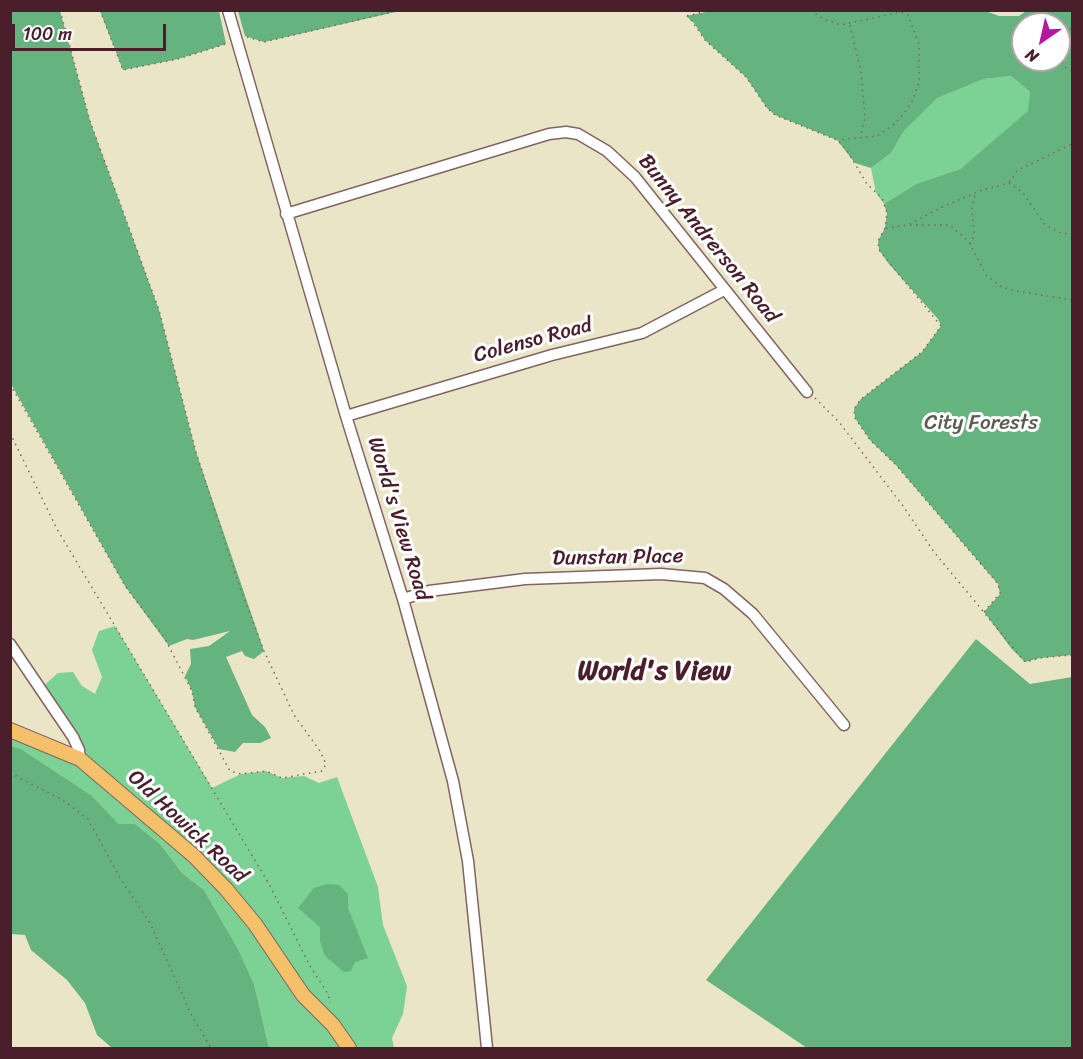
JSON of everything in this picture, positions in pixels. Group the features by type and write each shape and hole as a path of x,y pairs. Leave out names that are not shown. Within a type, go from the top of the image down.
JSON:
{"main road":[{"name":"Old Howick Road","path":"10,730 80,759 177,841 226,889 255,924 303,995 338,1031 349,1048"}],"street":[{"name":"World's View Road","path":"228,10 346,416 403,599 460,812 478,942 487,1048"},
{"name":"Bunny Andrerson Road","path":"286,213 549,134 566,132 592,140 629,170 807,392"},
{"name":"Colenso Road","path":"346,416 552,355 642,333 724,290"},
{"name":"Dunstan Place","path":"403,599 429,591 525,579 661,574 705,579 724,589 753,614 844,724"},
{"path":"10,644 73,737 80,759"}],"path":[{"path":"10,384 125,586 164,637 192,691 195,707 230,771 241,774 266,771 282,778 322,771 326,764 320,751 294,715 264,651 242,592 196,452 159,310 90,121 60,10"},
{"path":"100,10 123,70 178,59 226,44"},
{"path":"245,36 264,42 400,10"},
{"path":"684,10 686,16 694,23 705,40 746,77 775,115 837,140 846,149 867,184 882,198 888,213 885,228 878,242 879,250 938,319 941,326 922,352 861,399 854,409 855,418 870,440 896,465 998,584 1000,593 984,612"},
{"path":"686,16 711,10"},
{"path":"811,10 823,20 850,24 860,19 900,12 908,15 919,44 919,83 911,104 886,132 837,140"},
{"path":"1072,23 1060,57 1063,66 1072,71"},
{"path":"850,24 861,72 865,118 860,137"},
{"path":"908,225 924,214 995,186 1009,183 1018,170 1072,144"},
{"path":"1009,183 1023,193 1045,225 1061,233 1072,234"},
{"path":"970,244 974,235 972,207 975,195"},
{"path":"885,228 908,225 950,225 970,244 986,275 1000,286 1072,300"},
{"path":"807,392 839,422 903,506 934,552 1025,662 1072,655"},
{"path":"10,433 57,529 269,884 310,966 328,994 331,1002 324,1018"},
{"path":"10,773 61,799 88,819 120,878 150,923 192,1016 212,1048"}],"green space":[{"path":"238,10 400,11 264,42 245,36"},
{"name":"City Forests","path":"983,10 999,16 1011,16 1011,72 1071,72 1071,12 1025,12 1072,11 1072,655 1025,662 1011,648 984,612 1000,594 998,584 896,465 870,440 855,418 854,409 861,399 922,352 941,326 938,319 879,250 878,241 885,228 887,213 884,204 916,184 960,169 1028,111 1030,92 1011,76 984,79 937,98 904,131 891,153 871,168 855,163 837,140 775,115 767,108 746,77 705,40 694,23 686,16 711,11"},
{"path":"10,11 60,11 90,121 159,310 196,452 264,651 254,659 245,656 242,651 226,657 252,715 265,727 271,738 260,743 243,743 235,752 219,749 195,707 192,691 185,676 191,664 190,649 209,646 230,631 193,640 187,639 169,646 125,586 11,384"},
{"path":"100,11 219,11 226,44 178,59 123,70"},
{"path":"1011,76 1030,92 1029,111 960,169 916,184 884,204 876,193 871,168 891,153 904,131 936,98 984,79"},
{"path":"115,626 212,788 241,774 266,771 282,778 304,776 319,783 337,777 378,887 383,925 407,986 403,1014 392,1038 394,1048 269,1048 254,984 238,949 204,890 182,873 160,844 135,824 119,824 91,795 21,749 11,746 10,737 79,759 40,689 58,673 73,672 82,686 95,694 102,677 92,650 99,631"},
{"path":"976,639 1030,684 1072,677 1072,1048 807,1048 706,980"},
{"path":"11,746 21,749 91,795 119,824 135,824 160,844 182,873 204,890 238,949 254,984 269,1048 112,1048 97,1035 85,1003 67,980 31,950 25,935 11,934"},
{"path":"327,884 339,885 348,894 348,908 368,958 355,962 351,971 344,972 325,956 320,941 320,927 298,908 314,888"}],"district":[{"name":"World's View","path":"654,672"}]}
